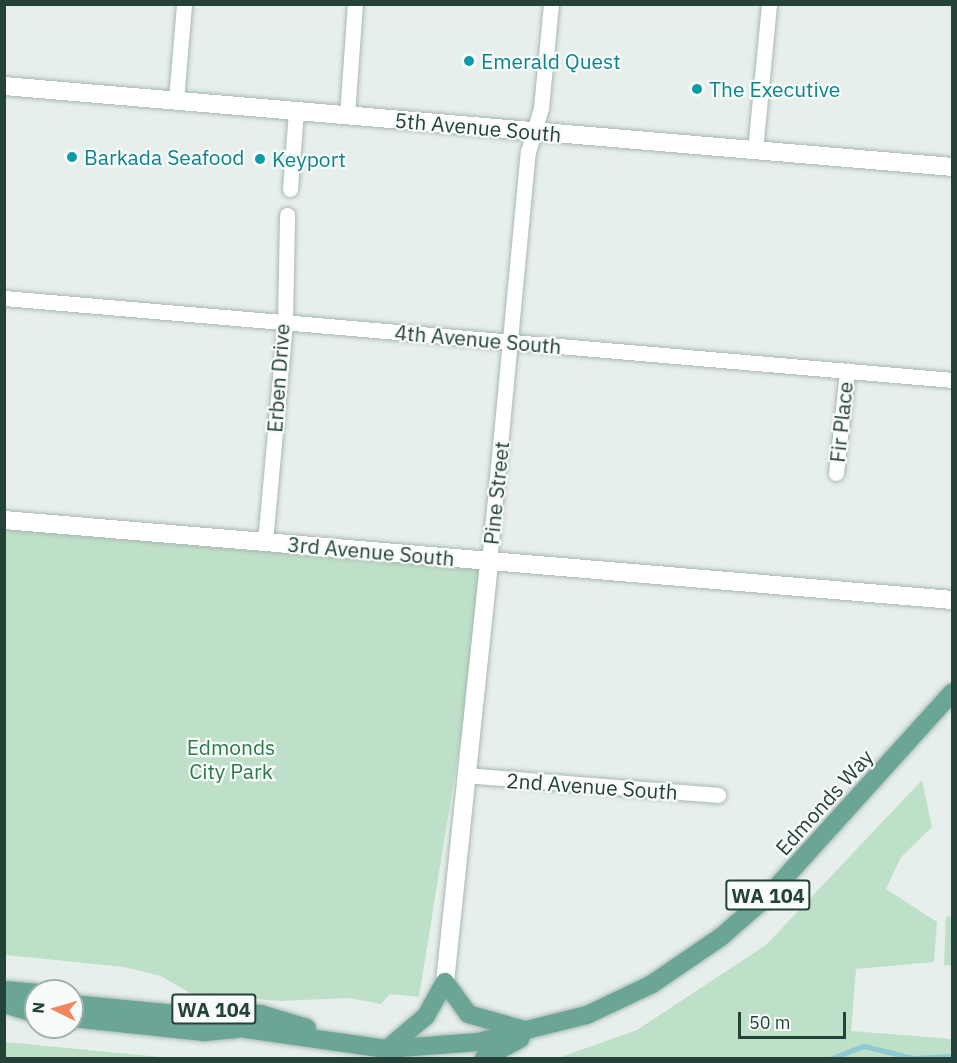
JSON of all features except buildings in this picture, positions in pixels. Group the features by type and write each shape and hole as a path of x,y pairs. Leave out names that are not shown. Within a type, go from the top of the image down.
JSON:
{"main road":[{"name":"Edmonds Way","path":"84,1005 207,1017 246,1029 352,1042 394,1054 440,1052 534,1032 652,984 721,937 771,893 952,693"},
{"path":"394,1054 426,1016 445,982 468,1014 485,1023 534,1032"},
{"path":"4,990 24,992"},
{"name":"WA 104","path":"84,997 261,1014 352,1042"},
{"path":"4,1002 24,1001"},
{"path":"4,1002 24,1010"},
{"name":"Edmonds Way","path":"84,1018 204,1032 246,1029"},
{"path":"484,1059 534,1032"}],"street":[{"path":"176,100 184,4"},
{"path":"347,115 355,4"},
{"name":"Pine Street","path":"445,982 512,342 528,153 535,132 551,4"},
{"path":"755,150 769,4"},
{"name":"5th Avenue South","path":"4,86 952,167"},
{"path":"290,189 296,111"},
{"name":"Erben Drive","path":"265,542 285,322 287,214"},
{"name":"4th Avenue South","path":"4,298 952,380"},
{"name":"Fir Place","path":"836,473 847,370"},
{"name":"3rd Avenue South","path":"4,520 952,600"},
{"name":"2nd Avenue South","path":"465,775 718,795"}],"green space":[{"name":"Edmonds City Park","path":"5,520 489,562 419,997 390,994 381,1004 348,998 280,1001 190,993 161,976 124,967 5,955"},
{"path":"922,780 932,827 901,857 886,889 937,922 934,962 856,969 851,1031 952,1039 952,1058 558,1058 637,1030 766,945"},
{"path":"946,916 952,917 952,966 944,965"},
{"path":"5,1042 171,1058 5,1058"}],"waterway":[{"path":"832,1058 864,1046 913,1058 952,1056"}],"place":[{"name":"Emerald Quest","path":"469,61"},
{"name":"The Executive","path":"697,89"},
{"name":"Barkada Seafood","path":"72,157"},
{"name":"Keyport","path":"260,159"}]}
